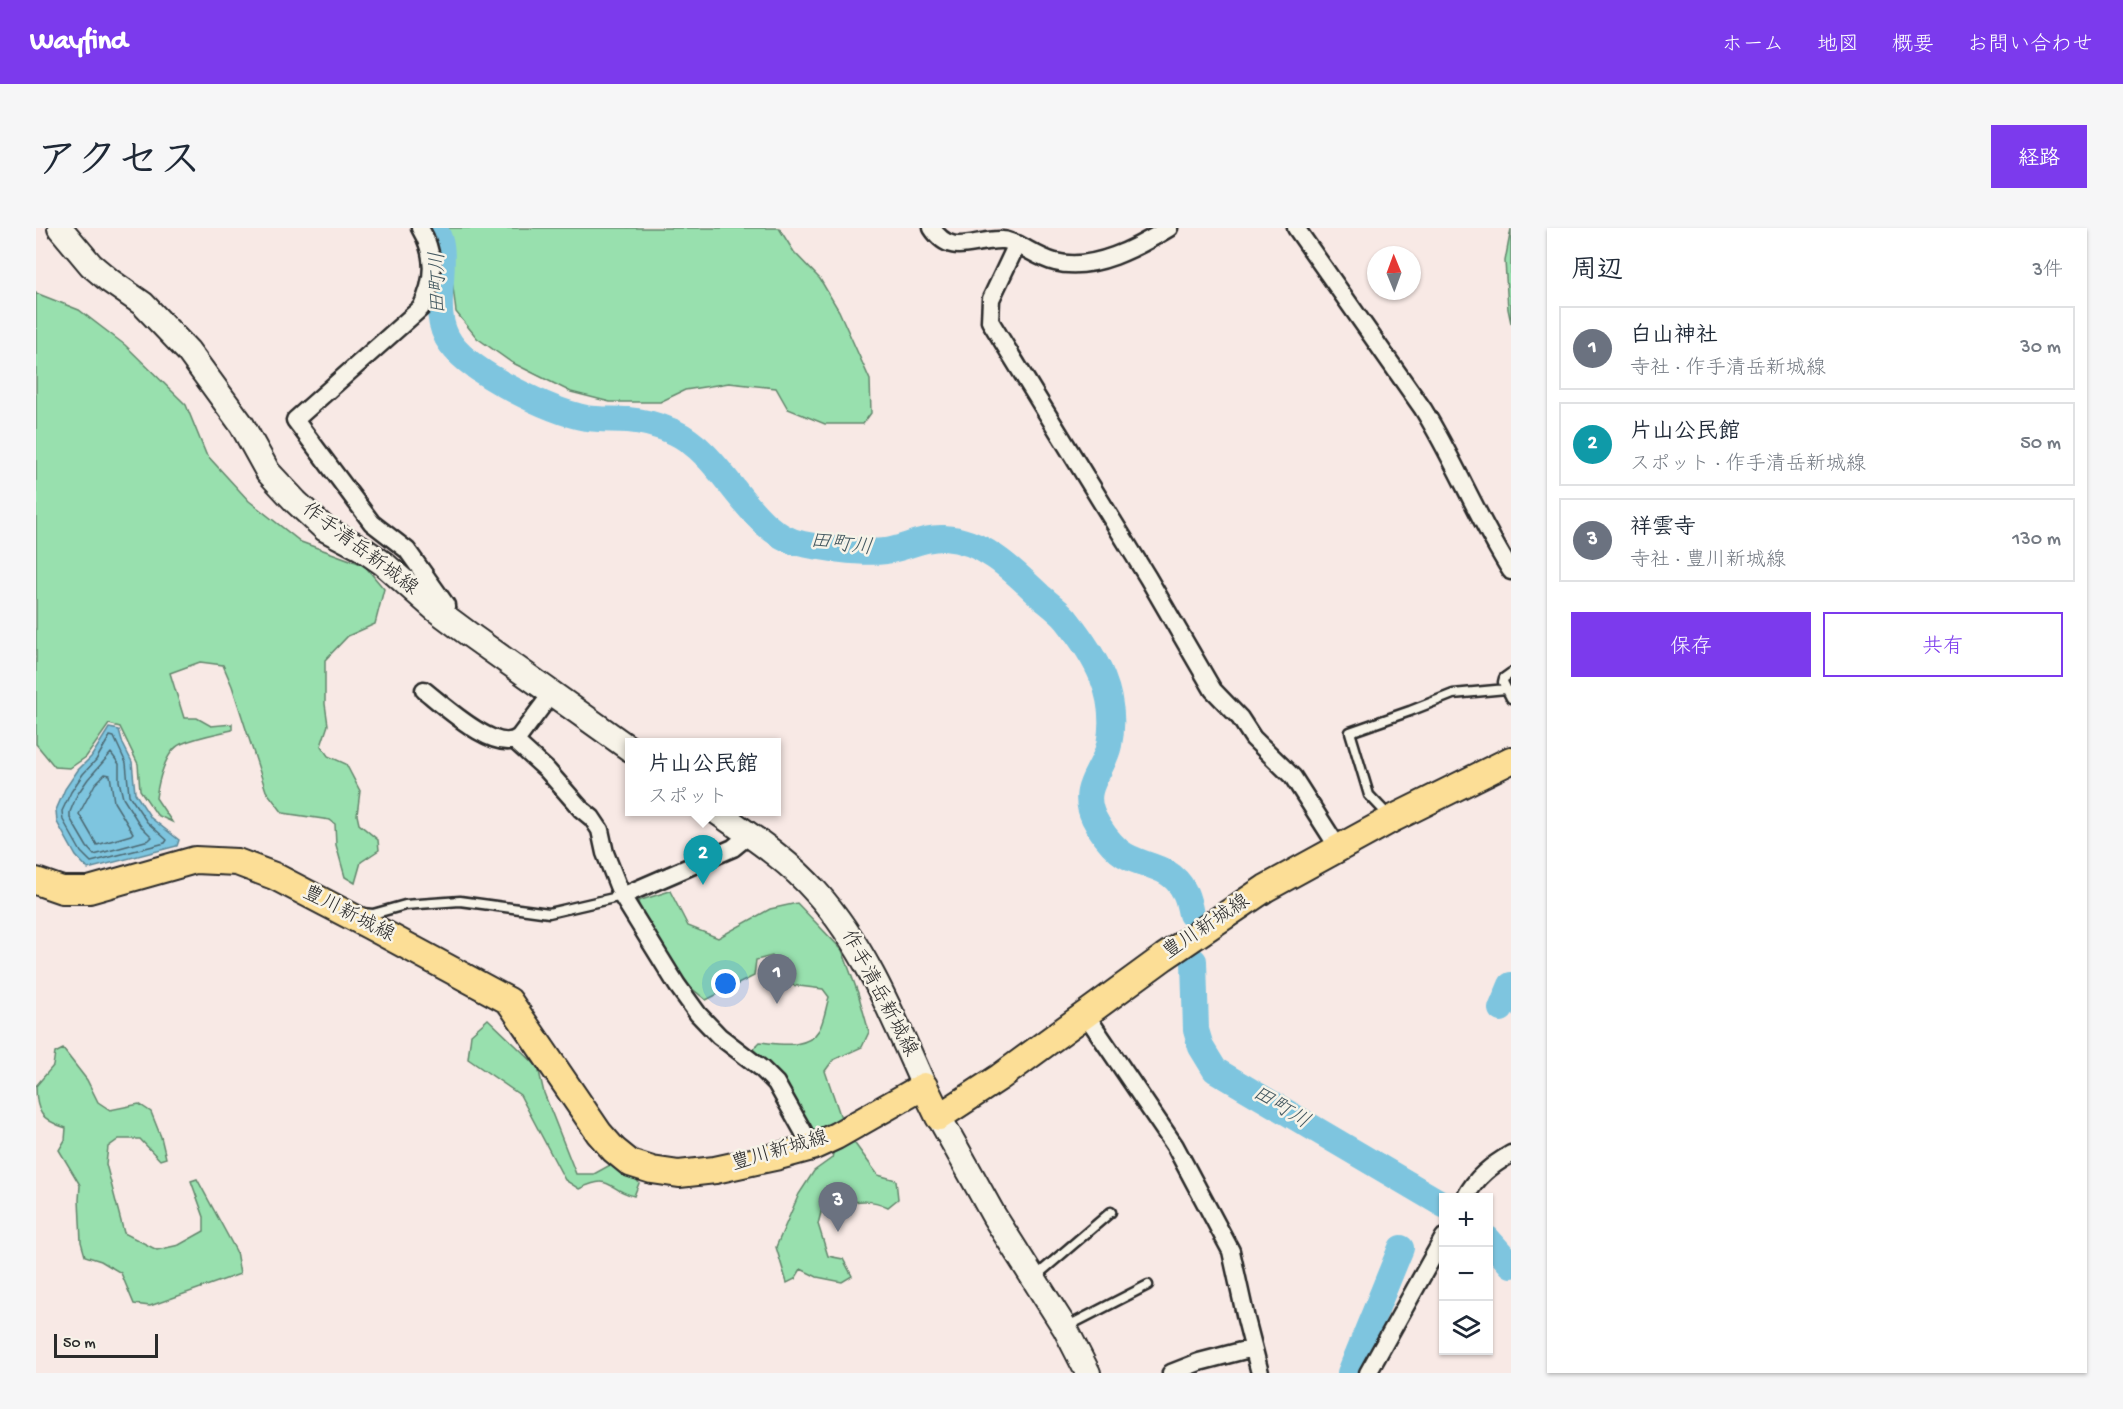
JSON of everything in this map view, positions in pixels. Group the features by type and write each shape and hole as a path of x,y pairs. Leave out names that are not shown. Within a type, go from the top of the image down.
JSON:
{"main road":[{"name":"作手清岳新城線","path":"60,228 91,264 110,281 143,304 188,351 242,425 268,472 325,529 361,548 384,564 446,617 625,745"},
{"name":"豊川新城線","path":"939,1117 1000,1077 1218,919 1266,888 1392,819 1511,760"},
{"name":"作手清岳新城線","path":"723,816 780,859 814,890 838,918 882,993 924,1086"},
{"name":"豊川新城線","path":"36,881 62,890 89,890 195,860 237,862 274,876 509,1001 614,1150 630,1163 652,1170 679,1173 715,1170 812,1147 836,1136 924,1086"},
{"path":"924,1086 994,1216 1065,1328 1088,1373"}],"street":[{"path":"420,228 428,242 433,262 428,293 421,308 295,420 372,523 407,550 446,605 446,617"},
{"path":"932,228 939,239 950,244 967,246 1004,240 1054,262 1067,264 1090,262 1124,253 1169,228"},
{"path":"1296,228 1423,409 1495,546 1511,571"},
{"path":"1017,244 991,299 990,321 1148,578 1213,690 1240,718 1253,738 1293,777 1339,849"},
{"path":"424,690 474,728 496,741 515,741 547,770 600,830 609,864 622,896 677,985 719,1036 761,1068 776,1083 812,1147"},
{"path":"515,741 552,693"},
{"path":"622,896 733,848 749,835"},
{"path":"1086,1015 1181,1156 1231,1251 1260,1373"},
{"path":"1468,1193 1477,1179 1495,1163 1511,1154"},
{"path":"1368,1373 1439,1244"},
{"path":"1171,1373 1199,1362 1254,1348"}],"lane":[{"path":"1511,673 1504,678 1503,682 1511,698"},
{"path":"1392,819 1370,795 1350,732 1453,694 1506,689"},
{"path":"344,912 373,914 405,905 460,902 549,913 622,896"},
{"path":"1033,1278 1111,1212"},
{"path":"1065,1328 1148,1285"}],"green space":[{"path":"446,228 779,228 794,252 820,279 839,311 870,380 871,413 863,424 825,424 788,409 776,388 729,383 685,390 660,402 610,402 571,392 511,362 477,338 456,312"},
{"path":"1511,229 1511,323 1505,261"},
{"path":"36,293 79,310 125,345 186,405 206,454 249,501 301,542 364,565 384,589 375,624 348,636 325,660 325,704 328,725 321,746 328,756 346,764 360,791 357,815 359,824 378,840 379,850 361,862 355,883 345,877 336,845 335,824 330,820 283,813 266,791 223,665 200,662 170,673 184,718 197,718 211,726 232,724 232,730 181,744 171,753 161,776 156,798 172,822 157,815 140,790 138,764 120,727 109,724 86,757 70,768 55,767 36,744"},
{"path":"670,891 688,926 718,938 770,909 797,903 842,950 869,1032 862,1047 833,1060 825,1071 842,1121 813,1137 794,1096 753,1049 760,1042 792,1044 807,1041 821,1026 829,997 823,989 791,985 772,956 756,960 754,976 706,1000 684,982 641,917 638,901"},
{"path":"488,1019 538,1067 544,1093 576,1174 594,1174 610,1165 631,1172 639,1183 634,1196 604,1182 590,1184 579,1189 565,1180 520,1095 468,1059 471,1034"},
{"path":"63,1049 87,1080 98,1102 110,1110 139,1104 151,1112 161,1137 166,1158 160,1160 140,1139 119,1139 108,1147 106,1164 124,1233 157,1250 179,1245 204,1231 204,1217 191,1181 197,1179 236,1251 240,1274 150,1306 134,1304 121,1273 101,1261 85,1256 81,1242 80,1185 59,1150 65,1140 66,1128 51,1122 42,1114 36,1095 36,1086 53,1066 55,1053"},
{"path":"850,1137 878,1175 896,1180 898,1199 888,1207 865,1201 841,1205 834,1202 823,1205 818,1224 828,1256 843,1259 852,1276 842,1282 817,1277 801,1269 795,1279 787,1283 776,1247 799,1194 814,1171 832,1158 835,1145"}],"water":[{"path":"109,728 119,730 132,762 135,793 151,818 179,840 177,846 88,869 76,856 57,822 56,810 65,789 78,770 91,757"}],"waterway":[{"name":"田町川","path":"435,228 441,245 440,309 445,333 462,356 494,379 513,390 571,414 591,419 640,421 674,432 692,443 708,458 751,510 767,526 784,537 813,546 866,552 886,551 936,538 958,540 972,544 996,558 1060,613 1077,633 1095,662 1108,693 1111,710 1109,745 1089,797 1094,818 1105,836 1119,851 1162,870 1178,882 1184,891 1191,914"},
{"name":"田町川","path":"1194,961 1196,1030 1201,1047 1215,1070 1439,1202"},
{"path":"1501,1009 1511,985"},
{"name":"田町川","path":"1493,1245 1511,1265"},
{"path":"1350,1373 1401,1248"}],"place":[{"name":"片山公民館","path":"703,885"},
{"name":"白山神社","path":"777,1004"},
{"name":"祥雲寺","path":"838,1232"}]}
